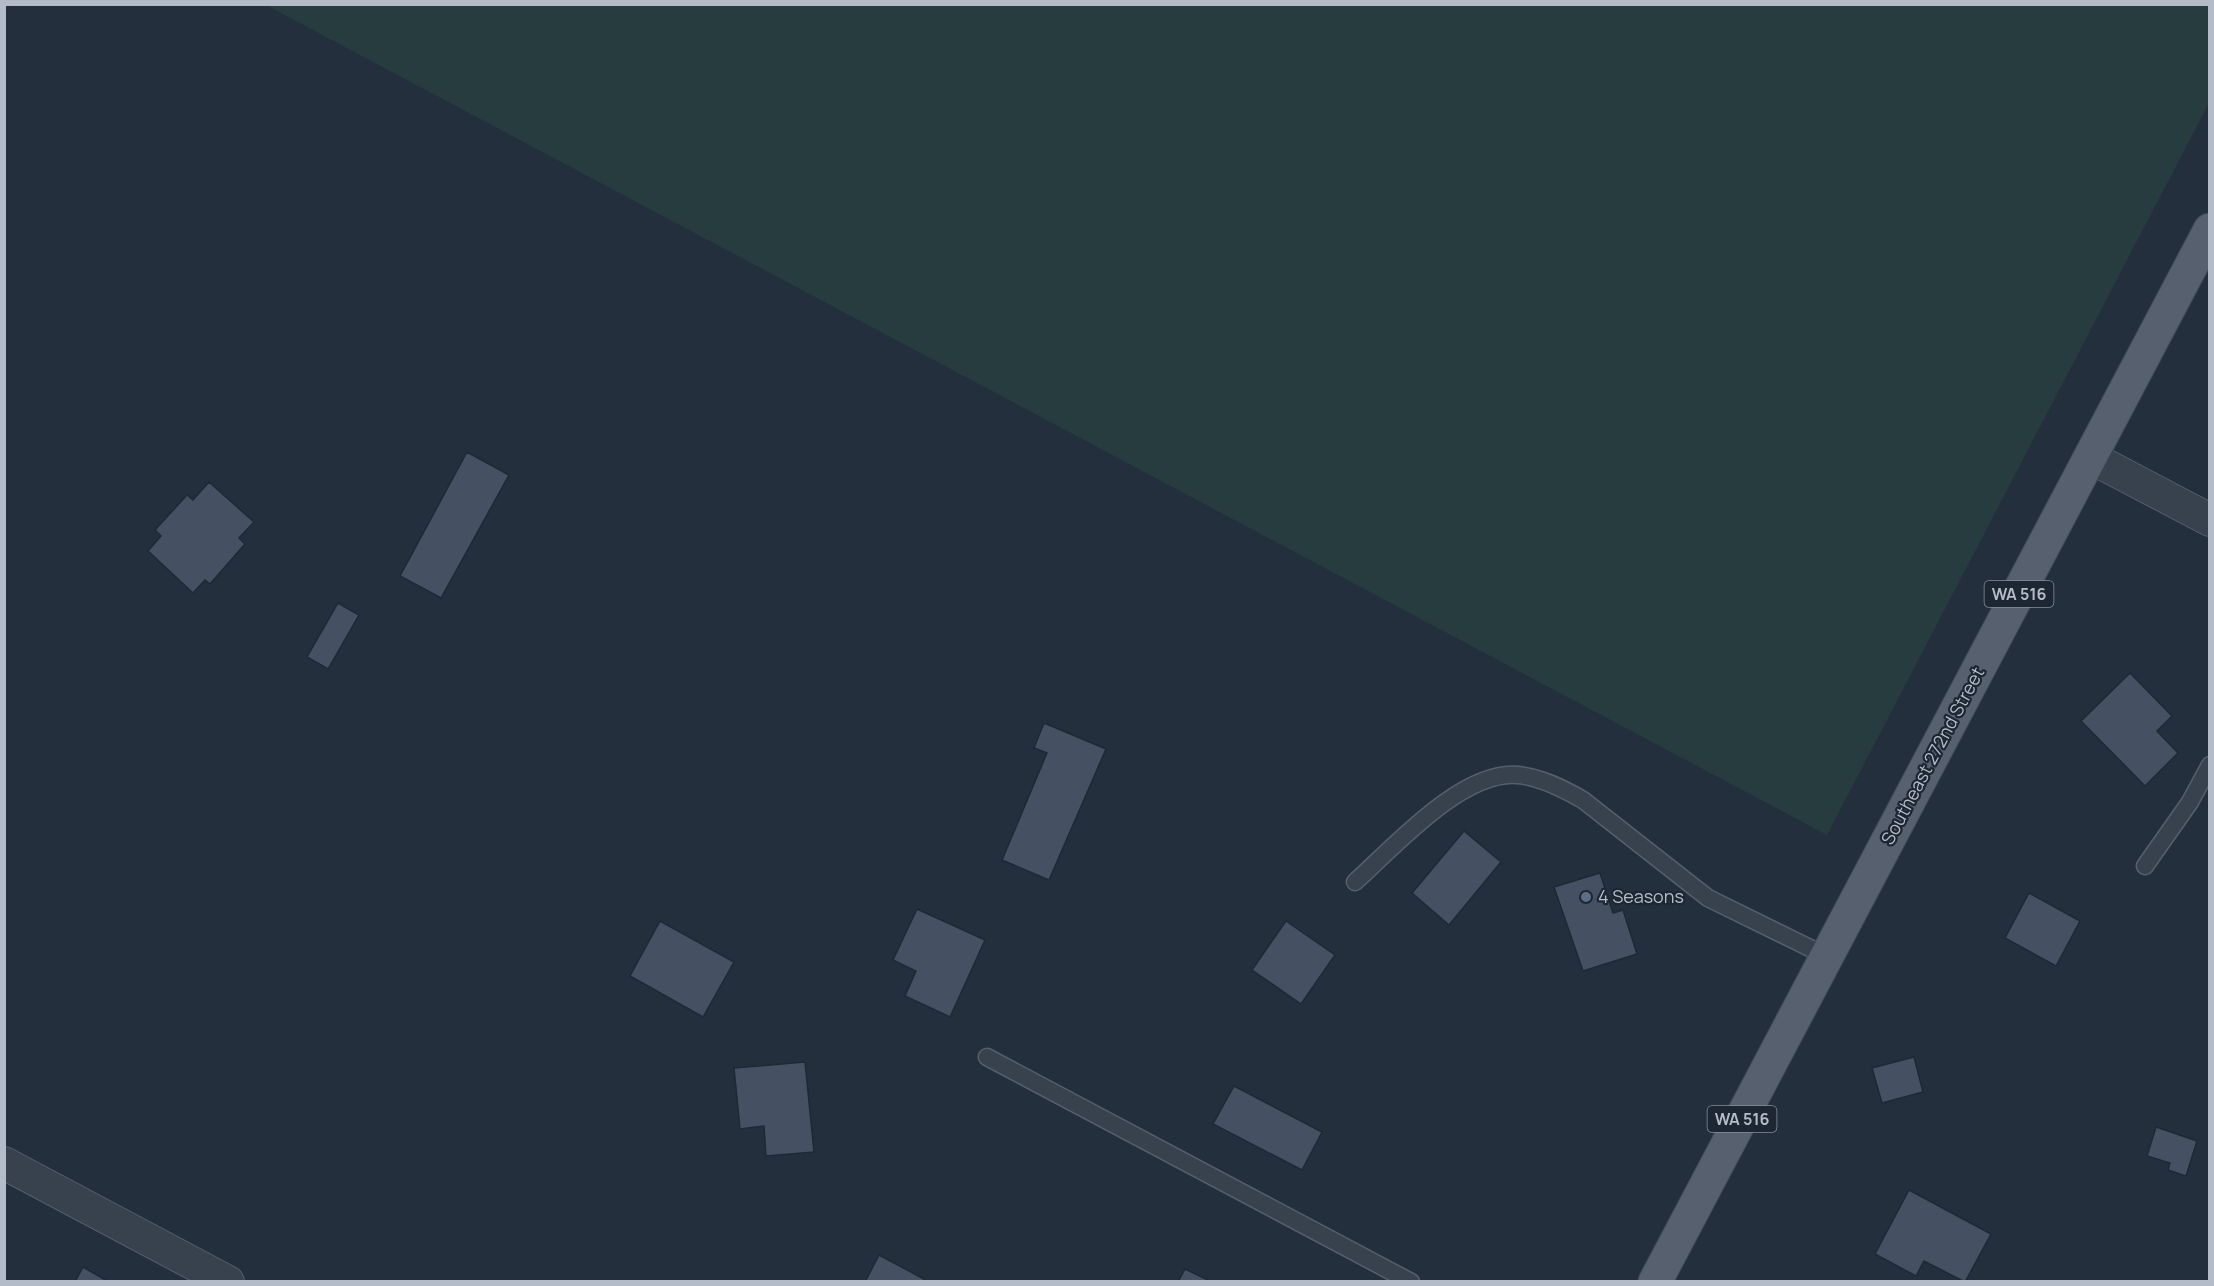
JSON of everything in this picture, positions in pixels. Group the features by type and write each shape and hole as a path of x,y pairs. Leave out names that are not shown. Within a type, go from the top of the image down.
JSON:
{"main road":[{"name":"Southeast 272nd Street","path":"1656,1281 2210,230"}],"street":[{"path":"2090,458 2210,520"},
{"path":"4,1163 228,1281"}],"lane":[{"path":"2145,866 2190,802 2210,765"},
{"path":"1355,882 1445,802 1479,782 1517,775 1551,784 1576,796 1708,898 1828,957"},
{"path":"987,1057 1408,1281"}],"green space":[{"path":"266,5 2209,5 2209,103 1827,835"}],"building":[{"path":"467,452 509,475 441,598 400,576"},
{"path":"209,482 254,522 239,538 245,544 210,584 205,580 193,593 148,551 161,536 155,530 187,495 193,500"},
{"path":"338,603 359,615 328,669 307,657"},
{"path":"2130,673 2172,716 2157,731 2178,753 2145,786 2081,721"},
{"path":"1044,723 1106,749 1049,880 1002,860 1047,753 1034,748"},
{"path":"1464,831 1501,862 1449,925 1412,893"},
{"path":"1600,873 1613,913 1623,910 1637,954 1583,971 1554,887"},
{"path":"2029,893 2080,921 2056,966 2005,938"},
{"path":"917,909 985,940 950,1017 905,996 916,971 893,960"},
{"path":"660,921 734,962 703,1017 630,976"},
{"path":"1286,921 1335,955 1301,1004 1252,970"},
{"path":"1914,1057 1923,1092 1882,1103 1872,1068"},
{"path":"805,1062 814,1152 766,1156 764,1126 740,1129 734,1068"},
{"path":"1234,1086 1322,1132 1302,1170 1213,1124"},
{"path":"2156,1127 2197,1141 2186,1176 2168,1170 2170,1163 2147,1156"},
{"path":"1909,1190 1991,1234 1965,1282 1924,1261 1916,1276 1875,1254"},
{"path":"879,1255 924,1279 923,1282 865,1282"},
{"path":"83,1267 109,1282 75,1282"},
{"path":"1185,1269 1212,1282 1178,1282"}],"place":[{"name":"4 Seasons","path":"1586,897"}]}
